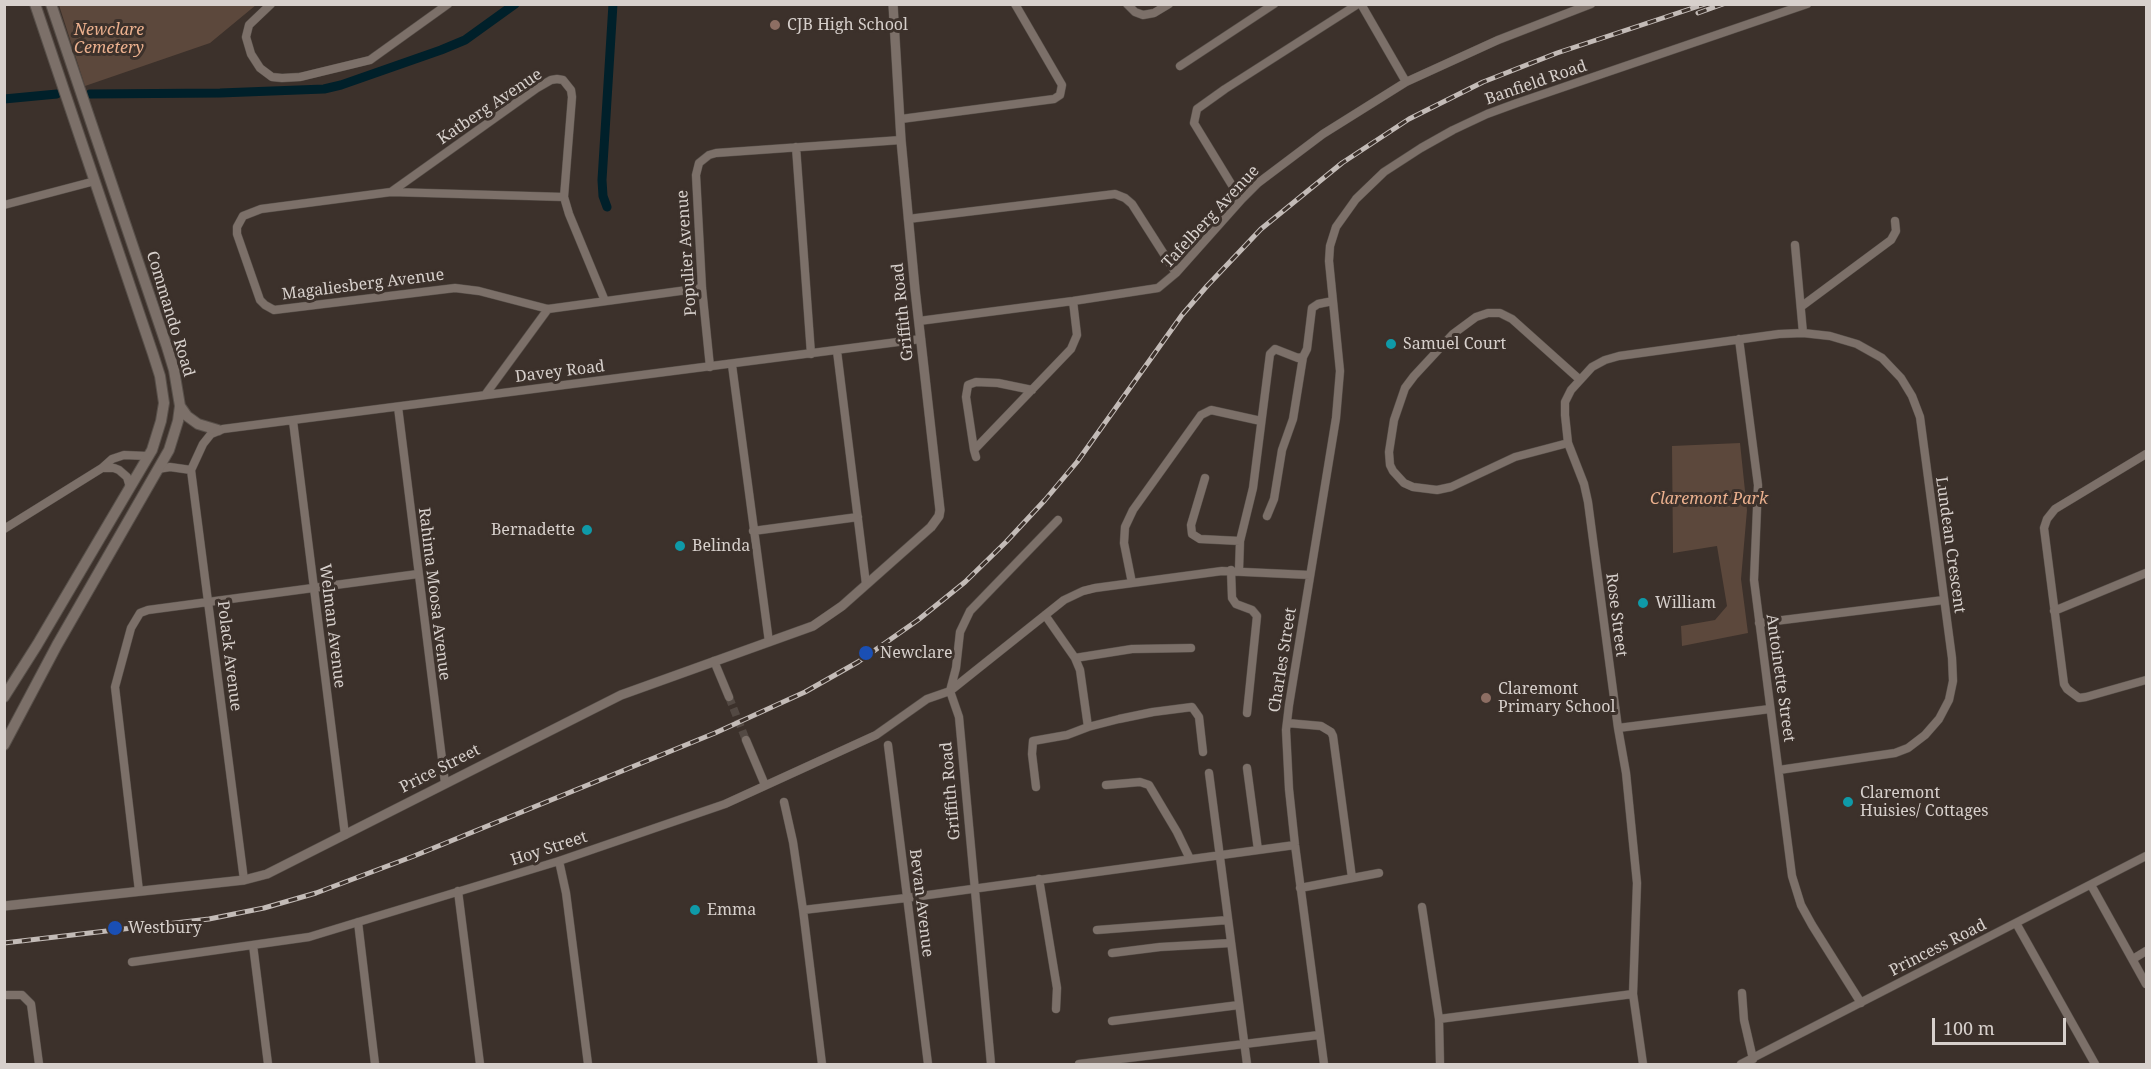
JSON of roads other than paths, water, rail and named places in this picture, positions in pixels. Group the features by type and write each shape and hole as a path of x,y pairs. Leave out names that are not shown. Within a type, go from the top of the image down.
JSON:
{"main road":[{"name":"Commando Road","path":"4,697 38,645 147,456 157,436 164,403 163,390 153,354 34,4"},
{"name":"Commando Road","path":"4,745 44,668 173,441 180,406 174,370 167,347 51,4"},
{"path":"180,406 187,416 198,424 218,430"}],"street":[{"path":"271,4 254,19 246,30 248,45 260,68 272,77 290,78 370,60 448,4"},
{"name":"Griffith Road","path":"866,584 931,527 939,516 940,510 908,219 893,4"},
{"path":"901,119 1054,99 1060,95 1062,85 1015,4"},
{"path":"1127,4 1134,12 1143,15 1154,13 1169,4"},
{"path":"1180,66 1274,4"},
{"path":"1241,200 1194,123 1197,109 1360,4 1406,82"},
{"name":"Tafelberg Avenue","path":"919,321 1149,290 1164,284 1241,200 1296,152 1406,82 1498,40 1592,4"},
{"name":"Banfield Road","path":"1329,261 1332,236 1346,211 1356,199 1384,172 1453,130 1517,103 1807,4"},
{"name":"Katberg Avenue","path":"391,192 537,88 557,78 563,80 571,90 564,197 568,214 605,301"},
{"name":"Populier Avenue","path":"710,367 702,288 696,175 699,163 709,155 716,153 902,140"},
{"path":"796,147 811,354"},
{"path":"4,205 95,181"},
{"name":"Magaliesberg Avenue","path":"564,197 391,192 261,209 243,216 237,227 237,234 257,293 269,309 455,288 479,291 548,309 702,288"},
{"path":"908,219 1115,194 1132,204 1176,273"},
{"path":"1802,306 1892,240 1896,231 1895,221"},
{"path":"1795,245 1803,333"},
{"name":"Charles Street","path":"1324,1065 1300,888 1286,758 1287,723 1339,387 1340,363 1329,261"},
{"path":"1032,390 976,381 968,385 966,397 975,454 1071,349 1075,342 1077,329 1073,301"},
{"path":"1267,516 1274,499 1282,450 1293,419 1303,357 1307,349 1312,308 1318,304 1333,301"},
{"path":"485,395 548,309"},
{"path":"1568,443 1515,457 1451,487 1437,490 1413,487 1404,483 1390,465 1389,452 1394,420 1405,388 1453,334 1476,317 1488,313 1500,313 1512,319 1579,379"},
{"name":"Lundean Crescent","path":"1739,339 1803,333 1830,336 1857,344 1882,358 1901,378 1912,396 1920,417 1952,658 1953,681 1944,710 1925,735 1908,748 1895,753 1779,770"},
{"name":"Davey Road","path":"191,470 206,438 218,430 921,339"},
{"name":"Rose Street","path":"1643,1065 1633,994 1638,883 1626,773 1588,502 1582,478 1568,443 1565,429 1565,402 1579,379 1592,367 1605,360 1739,339"},
{"name":"Antoinette Street","path":"1739,339 1758,485 1753,564 1790,863 1796,890 1812,925 1861,1003"},
{"path":"1247,713 1257,616 1252,610 1236,604 1232,598 1235,570 1253,488 1271,351 1275,350 1298,358 1303,357"},
{"path":"837,351 866,584"},
{"path":"732,364 769,642"},
{"name":"Rahima Moosa Avenue","path":"398,407 445,783"},
{"path":"1132,583 1124,543 1125,527 1133,510 1201,415 1211,410 1261,421"},
{"name":"Welman Avenue","path":"293,421 345,835"},
{"path":"2146,454 2063,503 2047,519 2044,528 2064,684 2072,694 2079,698 2086,698 2146,680"},
{"path":"4,529 118,457 147,456"},
{"path":"102,468 119,470 127,477 130,487"},
{"path":"158,469 191,470"},
{"name":"Polack Avenue","path":"191,470 244,880"},
{"path":"1206,478 1191,525 1192,534 1200,539 1240,541"},
{"path":"753,531 858,517"},
{"path":"950,691 956,668 960,632 970,611 1058,520"},
{"name":"Hoy Street","path":"132,962 299,939 559,861 714,808 876,735 927,699 950,691 1045,615 1065,600 1083,591 1235,570 1310,575"},
{"path":"2055,611 2146,573"},
{"path":"139,891 115,687 131,628 140,613 147,610 418,574"},
{"name":"Price Street","path":"4,906 244,880 267,874 621,695 824,621 866,584"},
{"path":"1759,623 1944,600"},
{"path":"1045,615 1075,658 1080,670 1088,727"},
{"path":"1075,658 1123,650 1191,648"},
{"path":"714,661 729,697"},
{"name":"Griffith Road","path":"950,691 959,717 992,1065"},
{"path":"1036,787 1032,754 1033,741 1067,735 1088,727 1153,712 1192,707 1199,717 1203,752"},
{"path":"1618,728 1770,709"},
{"path":"1287,723 1321,726 1333,736 1352,878"},
{"path":"746,740 765,785"},
{"name":"Bevan Avenue","path":"888,745 928,1065"},
{"path":"1247,768 1258,850"},
{"path":"1209,773 1247,1065"},
{"path":"1106,785 1140,782 1149,784 1190,859"},
{"path":"784,802 793,842 803,910 822,1065"},
{"path":"803,910 1295,845"},
{"name":"Princess Road","path":"1741,1065 2146,856"},
{"path":"559,861 566,893 588,1065"},
{"path":"1300,888 1379,873"},
{"path":"1039,879 1057,988 1056,1010"},
{"path":"2091,885 2146,984"},
{"path":"458,891 480,1065"},
{"path":"1422,907 1439,1019 1440,1065"},
{"path":"1096,930 1228,920"},
{"path":"358,922 375,1065"},
{"path":"2016,923 2095,1065"},
{"path":"1112,953 1160,947 1230,943"},
{"path":"253,945 268,1065"},
{"path":"2133,959 2146,951"},
{"path":"1742,993 1744,1020 1753,1059"},
{"path":"4,995 22,994 31,1004 39,1065"},
{"path":"1439,1019 1633,994"},
{"path":"1112,1021 1239,1005"},
{"path":"1079,1065 1319,1035"}],"waterway":[{"path":"90,94 324,89 341,85 465,40 515,4"},
{"path":"607,207 603,196 602,180 613,4"},
{"path":"4,99 57,94"}],"tunnel":[{"path":"729,697 746,740"}],"railway":[{"path":"4,943 209,919 264,908 316,893 414,856 715,733 805,692 858,662 918,620 965,582 1006,542 1077,462 1182,315 1207,286 1261,229 1342,163 1409,119 1483,82 1557,53 1705,4"},
{"path":"1698,13 1723,4"}],"place":[{"name":"CJB High School","path":"775,25"},
{"name":"Samuel Court","path":"1391,344"},
{"name":"Bernadette","path":"587,530"},
{"name":"Belinda","path":"680,546"},
{"name":"William","path":"1643,603"},
{"name":"Newclare","path":"866,653"},
{"name":"Claremont Primary School","path":"1486,698"},
{"name":"Claremont Huisies/ Cottages","path":"1848,802"},
{"name":"Emma","path":"695,910"},
{"name":"Westbury","path":"115,928"}],"park label":[{"name":"Newclare Cemetery","path":"109,39"},
{"name":"Claremont Park","path":"1709,499"}]}
